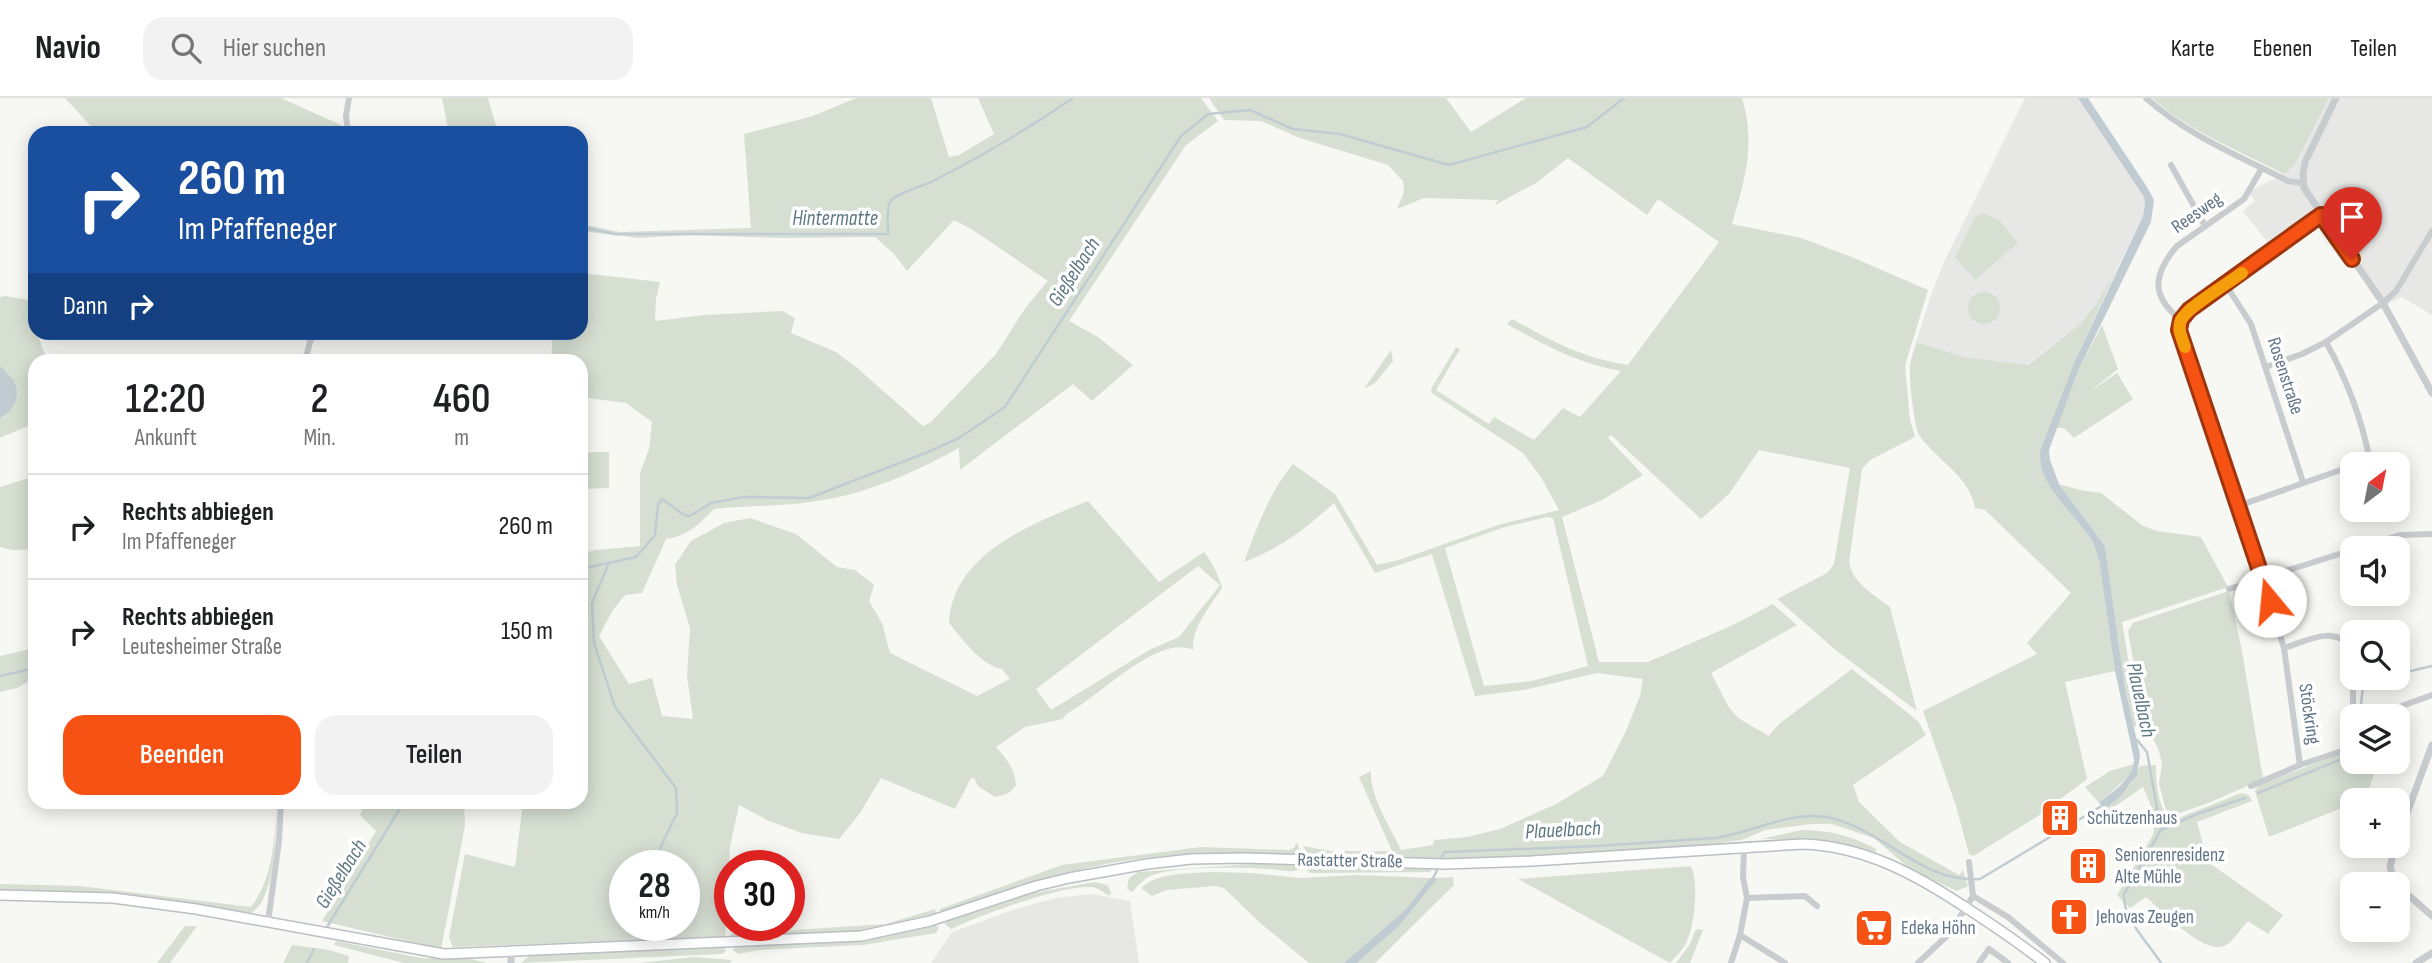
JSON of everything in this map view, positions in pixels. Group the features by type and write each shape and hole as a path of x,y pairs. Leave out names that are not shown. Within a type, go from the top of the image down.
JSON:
{"main road":[{"name":"Rastatter Straße","path":"0,895 113,898 268,922 444,954 861,936 900,930 1036,886 1147,863 1191,859 1440,864 1825,845 1891,864 1927,882 2045,963"}],"street":[{"path":"347,126 349,98"},
{"path":"2147,98 2165,115 2189,131 2288,181 2303,183"},
{"path":"2336,98 2305,162 2305,192 2383,303 2432,393"},
{"path":"2171,165 2206,226"},
{"name":"Reesweg","path":"2181,320 2169,311 2160,297 2157,279 2169,256 2177,246 2244,199 2262,168"},
{"path":"2181,320 2189,310 2321,215"},
{"path":"2266,368 2326,342 2383,303 2396,291 2432,231"},
{"name":"Rosenstraße","path":"2227,285 2250,324 2303,482"},
{"name":"Stöckring","path":"2181,320 2179,330 2284,648 2300,765 2340,752"},
{"path":"2326,342 2356,410 2368,452"},
{"path":"2238,506 2340,470"},
{"path":"2397,536 2432,534"},
{"path":"2229,589 2340,554"},
{"path":"2284,648 2325,635 2334,635 2340,639"},
{"path":"2407,704 2432,695"},
{"path":"2410,810 2430,762 2432,745"},
{"path":"2251,786 2300,765"},
{"path":"268,922 281,809"},
{"path":"1731,963 1747,898 1743,877 1744,849"},
{"path":"1918,963 1950,933 1973,896 1969,862"},
{"path":"1747,898 1805,896 1817,906"},
{"path":"1973,896 2008,917 2063,963"},
{"path":"2410,897 2432,916"},
{"path":"1740,935 1784,963"},
{"path":"1979,963 1989,949 2008,963"},
{"path":"511,950 511,963"},
{"path":"2416,963 2432,953"}],"shaded area":[{"path":"65,98 281,98 342,126 91,126"},
{"path":"442,98 488,98 496,126 448,126"},
{"path":"856,98 931,98 949,157 959,155 994,134 978,98 1201,98 1218,121 1186,145 1069,321 1098,337 1133,365 1092,401 1073,384 960,470 959,448 908,473 836,498 804,503 714,509 693,528 666,539 642,593 625,595 613,610 599,636 629,684 652,678 662,716 693,719 687,676 690,628 677,585 675,565 691,541 724,523 750,518 796,534 837,567 855,570 874,585 869,601 882,623 890,653 977,696 1010,679 1002,669 980,657 949,623 954,599 964,578 980,560 999,544 1044,520 1088,501 1159,582 1204,552 1222,588 1195,633 1193,650 1179,647 1146,659 1066,714 1063,719 1025,727 996,747 1014,774 1016,785 1007,793 995,797 971,778 955,809 881,778 860,813 839,839 802,833 769,821 739,805 730,850 714,850 714,937 700,938 700,850 609,850 609,941 616,941 453,947 449,937 465,854 515,867 522,809 588,809 588,552 640,546 640,473 649,449 652,422 626,403 588,398 588,354 551,354 552,340 588,340 588,274 660,282 655,321 782,311 795,318 791,333 836,352 923,426 931,422 996,354 1026,307 1048,281 954,220 907,271 894,254 875,237 689,235 639,238 588,232 588,225 620,232 751,228 744,134 813,116","holes":["1198,566 1220,585 1179,637 1149,650 1051,710 1036,689"]},
{"path":"1209,98 1446,98 1471,132 1526,98 1742,98 1748,131 1747,161 1732,224 1801,238 1928,290 1905,366 1910,419 1915,437 1870,460 1862,469 1849,563 1860,583 1890,607 1917,711 1838,652 1777,599 1827,573 1834,564 1850,468 1759,450 1729,494 1701,519 1611,435 1608,438 1643,475 1602,500 1562,517 1599,662 1648,662 1735,624 1773,604 1797,625 1711,673 1728,706 1738,718 1769,736 1779,724 1852,669 1918,721 1926,735 1853,785 1859,802 1900,842 1959,875 1963,870 1968,886 1957,891 1911,870 1874,838 1832,824 1765,830 1742,840 1590,854 1455,859 1308,855 1303,846 1330,851 1392,851 1359,777 1371,771 1377,801 1401,850 1433,845 1434,840 1467,837 1500,829 1556,804 1603,776 1626,731 1640,696 1643,679 1597,673 1524,690 1475,696 1432,554 1375,573 1334,503 1292,537 1244,562 1277,486 1293,464 1335,494 1377,565 1399,560 1498,525 1559,510 1542,479 1523,453 1432,393 1431,389 1456,347 1460,349 1436,390 1489,424 1494,417 1534,440 1563,408 1580,417 1621,371 1562,353 1507,324 1512,319 1581,353 1628,365 1719,242 1658,199 1647,215 1568,158 1536,183 1495,205 1498,200 1424,198 1397,209 1404,192 1403,181 1388,165 1300,138 1261,121 1224,120","holes":["1553,518 1588,666 1532,681 1484,686 1445,548 1505,527"]},
{"path":"2025,98 2078,98 2144,197 2143,216 2096,304 2081,323 2027,365 1964,357 1916,342 1944,262"},
{"path":"2078,98 2088,98 2154,200 2151,222 2078,371 2049,450 2059,484 2105,546 2125,688 2140,755 2137,775 2120,797 2105,809 2099,803 2127,779 2134,759 2115,671 2099,560 2090,538 2044,475 2040,451 2074,363 2143,216 2145,205 2144,197"},
{"path":"2152,98 2329,98 2295,165 2284,174 2199,131"},
{"path":"2329,98 2432,98 2432,315 2402,297 2387,304 2319,212 2271,247 2243,211 2255,201 2248,192 2284,174 2295,165"},
{"path":"1983,213 1999,220 2018,243 1975,280 1955,257 1975,217"},
{"path":"2117,269 2074,363 2040,451 2044,475 2050,486 2090,538 2096,550 2115,671 2065,682 2087,779 2038,816 1973,856 1969,854 1956,806 1923,711 2037,654 2027,643 2071,593 1985,510 1975,508 1960,477 1919,435 1911,392 1911,359 1916,342 1964,357 2028,365 2081,323"},
{"path":"1984,292 1995,297 2000,308 1995,319 1984,324 1973,319 1968,308 1973,297"},
{"path":"0,297 28,300 28,340 40,340 45,354 28,354 28,426 0,438 0,418 5,416 0,366"},
{"path":"2102,325 2118,369 2088,393 2117,373 2133,399 2074,438 2064,428 2056,428 2078,371"},
{"path":"1391,350 1393,361 1375,383 1364,389"},
{"path":"0,366 14,382 17,394 12,408 0,418"},
{"path":"609,452 609,488 588,489 588,453"},
{"path":"28,478 28,549 0,547 0,487"},
{"path":"2059,484 2101,493 2143,526 2157,531 2201,537 2228,587 2122,622 2139,722 2134,728 2125,688 2105,546"},
{"path":"2229,591 2242,651 2263,779 2174,815 2166,810 2159,784 2162,763 2158,748 2144,723 2128,631 2133,623"},
{"path":"28,650 28,682 0,692 0,656"},
{"path":"2340,754 2340,774 2374,774 2369,788 2340,788 2340,809 2269,837 2255,791 2259,785"},
{"path":"2134,764 2129,776 2099,803 2085,787 2110,771"},
{"path":"2156,765 2159,799 2168,816 2181,817 2241,793 2249,795 2252,801 2197,822 2208,862 2283,915 2268,934 2248,921 2227,944 2215,947 2194,938 2146,897 2130,908 2117,895 2153,835 2156,818 2143,787 2107,812 2105,809 2131,784 2140,766"},
{"path":"277,809 275,845 270,879 260,905 251,913 87,892 0,891 0,884 80,886 251,907 259,896 269,870"},
{"path":"363,809 464,809 465,826 441,949 322,921 376,831 360,815"},
{"path":"1802,830 1849,837 1876,849 1876,853 1819,841 1761,839"},
{"path":"1297,842 1300,852 1298,855 1178,855 1106,864 1043,879 941,913 940,909 1062,865 1201,847 1289,850 1294,848"},
{"path":"1268,863 1297,864 1299,869 1177,870 1150,876 1132,892 1127,889 1129,878 1138,872"},
{"path":"1310,864 1433,867 1430,872 1311,873 1307,870"},
{"path":"1691,866 1695,894 1691,928 1685,945 1670,963 1518,879"},
{"path":"1211,872 1301,878 1357,875 1430,878 1406,909 1344,963 1309,963 1259,922 1224,888 1215,886 1167,890 1152,896 1141,888 1165,876"},
{"path":"1453,877 1454,885 1375,963 1357,963 1399,926 1438,878"},
{"path":"1430,878 1438,878 1399,926 1357,963 1344,963 1406,909"},
{"path":"1095,882 1107,885 1110,896 1096,888 1067,889 1001,909 951,929 945,924 946,921 1022,895"},
{"path":"1091,894 1130,901 1139,963 931,963 952,932 1056,898"},
{"path":"935,909 936,914 886,927 805,934 805,929 886,924"},
{"path":"935,924 939,928 936,933 863,945 759,950 738,954 733,950 735,946 861,939"},
{"path":"185,926 197,926 170,963 157,963"},
{"path":"1703,930 1690,963 1676,963 1690,944 1695,931"},
{"path":"336,941 421,958 470,959 488,963 404,963 334,945"},
{"path":"292,945 329,950 349,956 348,963 283,963"},
{"path":"724,947 726,951 722,954 521,963 529,956 556,953"},
{"path":"694,957 732,960 730,963 640,963"}],"waterway":[{"name":"Hintermatte","path":"588,228 614,234 888,234 888,209 892,199 987,152 1073,98"},
{"name":"Gießelbach","path":"588,567 636,557 655,535 658,505 662,499 684,515 690,516 711,503 744,497 809,498 959,438 1005,407 1181,136 1208,114 1250,110 1293,129 1340,134 1449,165 1587,127 1624,98"},
{"path":"608,565 592,603 594,643 615,707 676,788 677,813 660,850"},
{"path":"2410,671 2432,666"},
{"path":"0,676 28,670"},
{"path":"2361,704 2363,690"},
{"path":"2137,740 2147,752 2161,830"},
{"path":"2258,793 2340,760"},
{"path":"2161,963 2127,913 2124,894 2161,830 2197,814 2245,798"},
{"name":"Plauelbach","path":"1433,878 1445,852 1715,838 1784,820 1812,816 1846,823 1939,873 1980,879 2105,804"},
{"name":"Gießelbach","path":"327,927 400,809"},
{"name":"Gießelbach","path":"307,963 314,949"}],"slow traffic":[{"path":"2185,347 2179,330 2181,320 2189,310 2242,273"}],"place":[{"name":"Schützenhaus","path":"2060,818"},
{"name":"Seniorenresidenz Alte Mühle","path":"2088,866"},
{"name":"Jehovas Zeugen","path":"2069,917"},
{"name":"Edeka Höhn","path":"1874,928"}],"route":[{"path":"2270,601 2179,330 2181,320 2189,310 2321,215 2352,259"}]}
